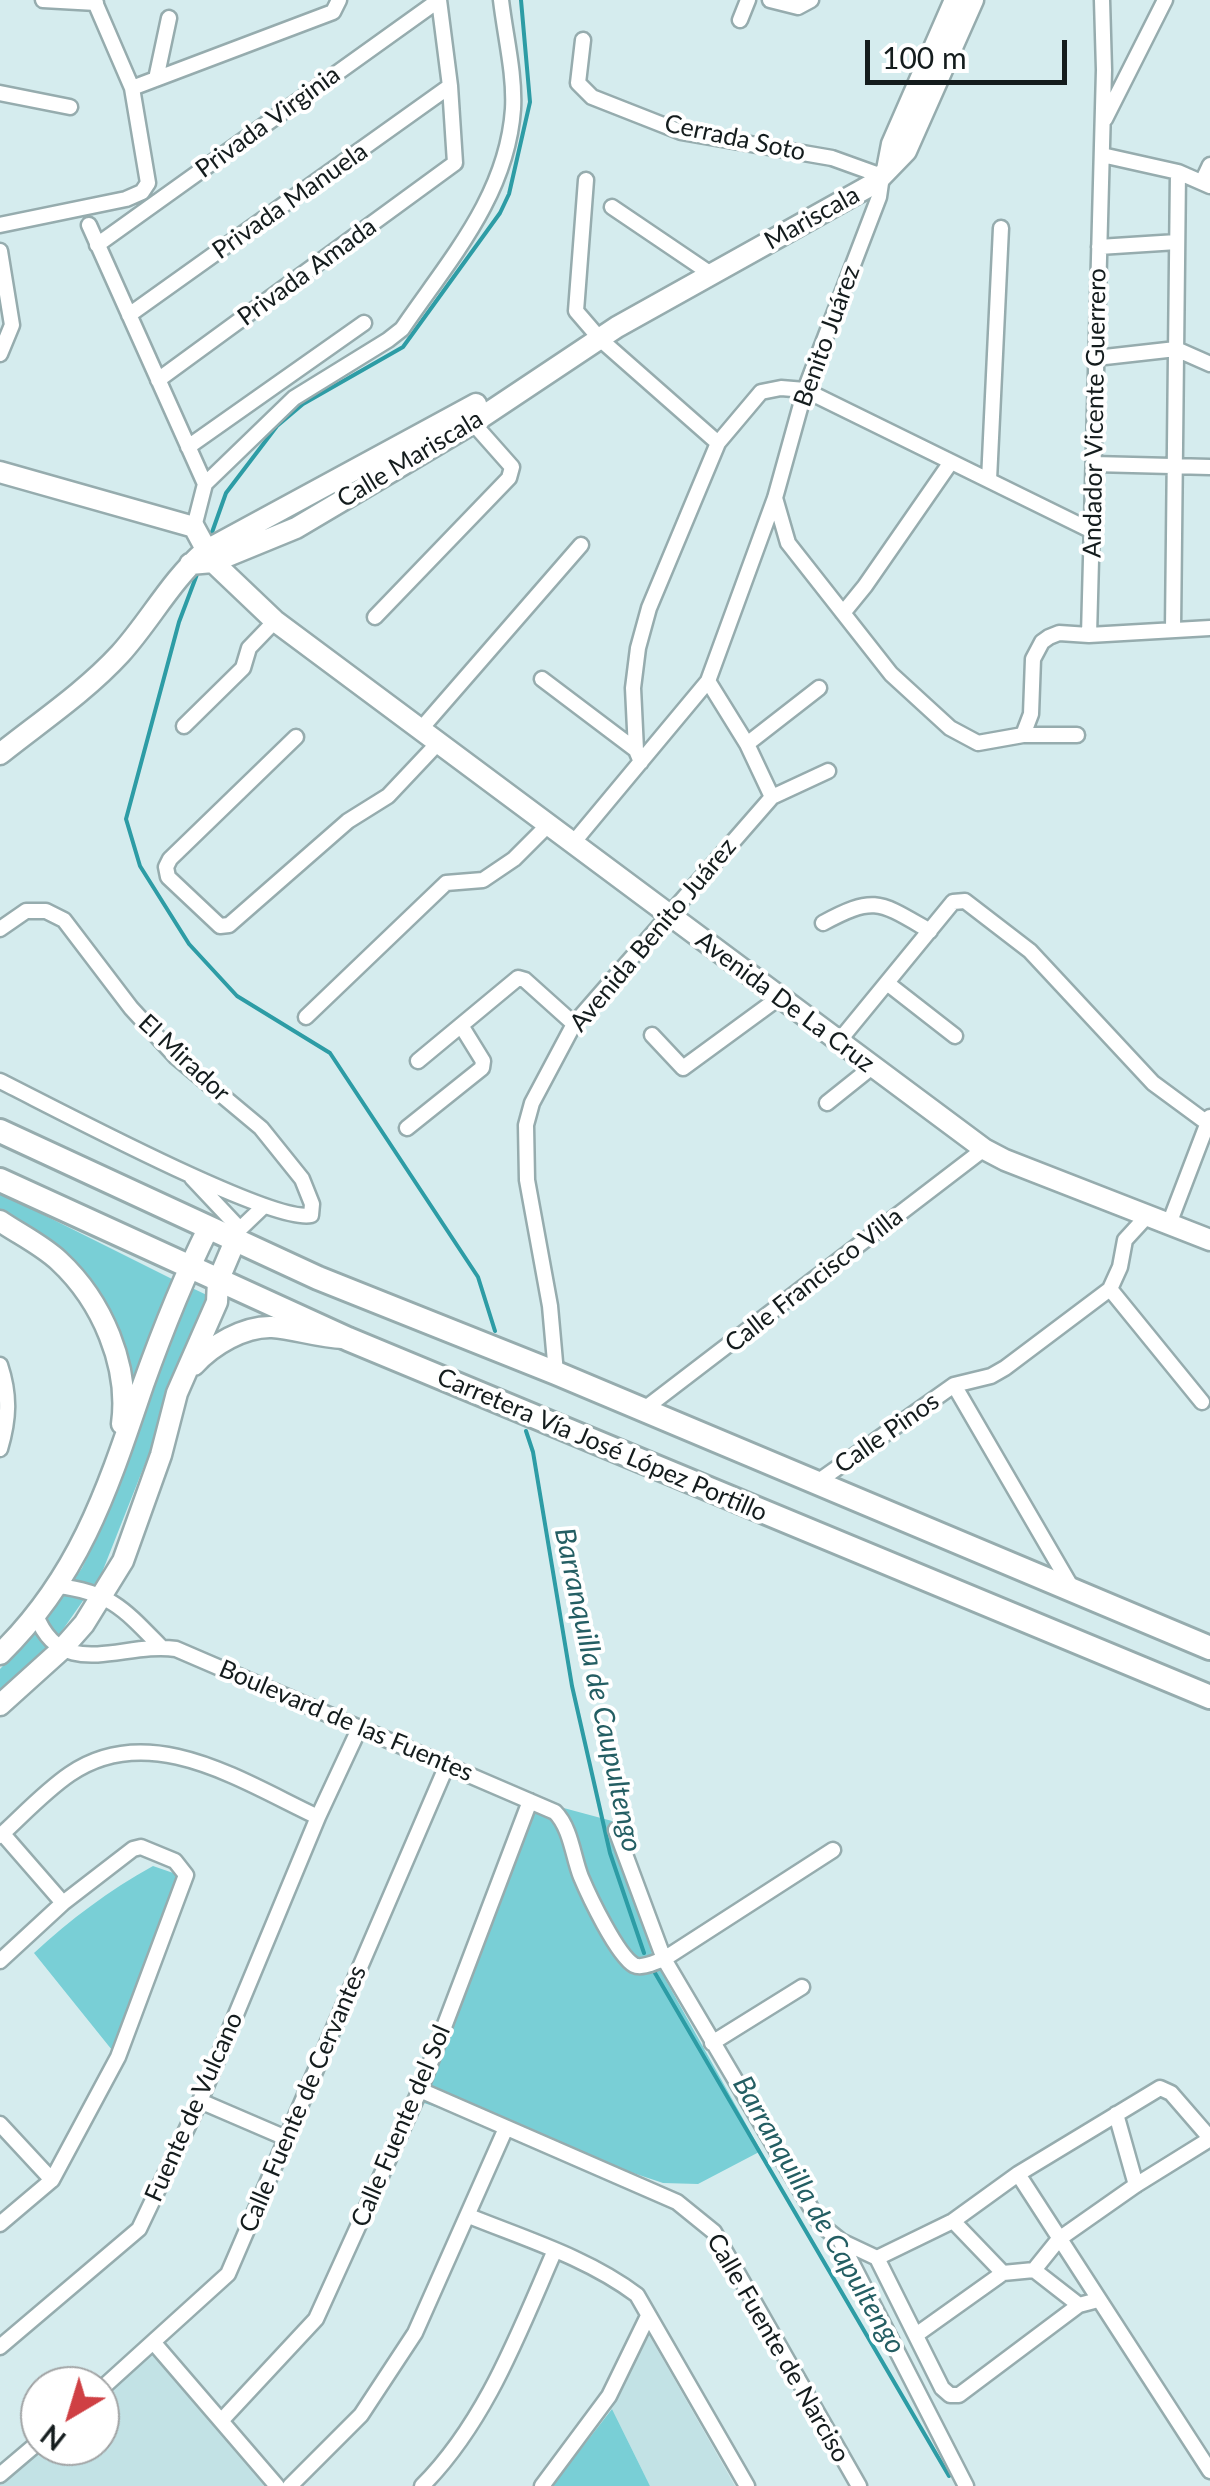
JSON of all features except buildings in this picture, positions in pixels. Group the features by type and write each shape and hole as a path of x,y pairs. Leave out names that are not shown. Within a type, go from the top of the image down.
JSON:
{"main road":[{"name":"Carretera Vía José López Portillo","path":"0,1131 208,1228 238,1235 1210,1648"},
{"name":"Carretera Vía José López Portillo","path":"0,1180 348,1338 1210,1698"}],"street":[{"path":"0,225 126,199 142,192 148,183 132,88 95,2 43,0"},
{"path":"132,88 333,12 339,0"},
{"name":"Privada Virginia","path":"97,245 439,0 455,163"},
{"path":"204,558 194,527 204,484 294,398 402,329 488,204 502,169 513,107 501,0"},
{"path":"740,20 748,0"},
{"path":"770,0 798,7 810,1"},
{"path":"885,174 892,144 955,0"},
{"name":"Mariscala","path":"710,274 885,174 906,152 974,0"},
{"name":"Andador Vicente Guerrero","path":"1089,635 1102,156 1102,0"},
{"path":"1102,124 1164,0"},
{"path":"156,79 169,18"},
{"name":"Cerrada Soto","path":"583,40 578,82 592,97 682,132 832,158 885,174"},
{"name":"Privada Manuela","path":"128,315 450,86"},
{"path":"0,93 70,108"},
{"path":"1102,156 1178,172 1206,184 1210,166"},
{"name":"Privada Amada","path":"158,380 455,163"},
{"path":"1173,629 1178,172"},
{"name":"Benito Juárez","path":"775,498 806,390 885,174"},
{"path":"586,180 576,311 718,443"},
{"path":"612,207 710,274"},
{"path":"89,226 204,484"},
{"path":"989,480 1001,228"},
{"path":"1099,247 1177,242"},
{"path":"0,251 12,325 0,354"},
{"name":"Calle Mariscala","path":"0,754 101,673 204,558 710,274"},
{"path":"188,448 364,323"},
{"name":"Calle Mariscala","path":"204,558 296,528 473,422 603,333"},
{"path":"1096,358 1176,349 1210,364"},
{"path":"638,756 633,688 648,608 718,443 761,392 782,388 806,390 1092,530"},
{"path":"376,617 508,478 512,468 506,458 473,422"},
{"path":"843,613 951,462"},
{"path":"1094,464 1210,467"},
{"path":"0,472 194,527"},
{"path":"775,498 788,544 891,674 950,728 978,743 1022,735 1077,735"},
{"path":"573,843 638,756 708,681 775,498"},
{"path":"296,738 166,867 168,877 214,924 229,926 348,821 388,796 429,737 581,545"},
{"name":"Avenida De La Cruz","path":"204,558 275,620 429,737 984,1149 1210,1240"},
{"path":"184,726 243,668 249,648 275,620"},
{"path":"1022,735 1032,714 1037,649 1042,642 1059,634 1210,628"},
{"path":"542,679 638,756"},
{"path":"708,681 747,744 772,797 828,772"},
{"path":"747,744 819,688"},
{"name":"Avenida Benito Juárez","path":"556,1373 550,1306 526,1180 526,1125 532,1103 574,1024 772,797"},
{"path":"306,1017 446,883 483,880 514,859 548,825"},
{"path":"838,1041 930,931 958,900 964,901 1030,952 1153,1082 1208,1120 1169,1224"},
{"path":"822,923 858,905 875,905 930,931"},
{"name":"El Mirador","path":"0,929 26,911 46,910 64,920 131,1008 176,1057 261,1128 302,1179 312,1204 311,1215 302,1218 264,1206 188,1174 0,1081"},
{"path":"418,1061 518,978 574,1024"},
{"path":"887,982 955,1036"},
{"path":"652,1035 679,1065 688,1066 780,997"},
{"path":"407,1128 484,1065 462,1026"},
{"path":"827,1103 872,1067"},
{"name":"Calle Francisco Villa","path":"643,1410 984,1149"},
{"path":"188,1174 238,1235"},
{"path":"0,1705 61,1650 104,1596 137,1530 177,1393 217,1302 218,1281 238,1235 264,1206"},
{"path":"1148,1215 1126,1240 1110,1289 1202,1402"},
{"path":"2,1226 58,1260 92,1301 105,1325 118,1359 125,1404 116,1466"},
{"path":"0,1654 58,1586 98,1514 144,1382 188,1268 208,1228"},
{"name":"Calle Pinos","path":"816,1483 954,1386 1005,1368 1110,1289"},
{"path":"189,1370 206,1352 226,1340 271,1327 315,1337 348,1338"},
{"path":"0,1365 8,1423 0,1449"},
{"path":"954,1386 1075,1592"},
{"name":"Boulevard de las Fuentes","path":"58,1586 104,1596 120,1606 160,1646"},
{"path":"36,1615 50,1640 61,1650"},
{"name":"Boulevard de las Fuentes","path":"61,1650 86,1656 160,1646 190,1654 560,1816 582,1878 620,1949 632,1964 641,1966 664,1959"},
{"name":"Fuente de Vulcano","path":"0,2347 139,2229 200,2102 358,1730"},
{"path":"63,1902 1,1835 70,1774 116,1754 180,1756 318,1817"},
{"name":"Calle Fuente de Cervantes","path":"120,2373 228,2274 447,1765"},
{"name":"Calle Fuente del Sol","path":"221,2421 316,2319 420,2090 530,1801"},
{"path":"616,1830 664,1959 712,2043 821,2224 841,2242 877,2258 942,2388 950,2395 959,2395 1078,2304 1098,2300"},
{"path":"0,1961 63,1902 133,1849 141,1847 175,1861 186,1875 118,2056 52,2180 0,2224"},
{"path":"664,1959 833,1850"},
{"path":"712,2043 802,1987"},
{"path":"877,2258 952,2222 1018,2174 1160,2088 1171,2092 1210,2138 1060,2239 1034,2270"},
{"name":"Calle Fuente de Narciso","path":"420,2090 676,2202 714,2232 857,2486"},
{"path":"200,2102 286,2138"},
{"path":"1116,2114 1136,2185"},
{"path":"0,2124 52,2180"},
{"path":"290,2486 361,2415 416,2333 506,2128"},
{"path":"1018,2174 1210,2471"},
{"path":"469,2216 556,2250 637,2295 747,2486"},
{"path":"952,2222 1003,2273"},
{"path":"841,2242 966,2486"},
{"path":"422,2486 439,2469 498,2379 556,2250"},
{"path":"916,2335 1003,2273 1034,2270 1078,2304"},
{"path":"542,2486 609,2396 648,2316"},
{"path":"154,2343 277,2486"},
{"path":"0,2474 20,2457"}],"shaded area":[{"path":"0,1193 174,1280 132,1391 110,1330 0,1212"},
{"path":"192,1288 211,1297 101,1575 59,1635 0,1697 0,1669 46,1620 82,1568 96,1539"},
{"path":"534,1800 612,1821 653,1957 761,2151 698,2184 663,2183 415,2100"},
{"path":"153,1866 179,1875 116,2055 34,1953 90,1906"},
{"path":"648,2333 735,2486 650,2486 612,2409"},
{"path":"154,2350 272,2486 0,2486 0,2479 20,2462 20,2466 120,2466 120,2378"},
{"path":"612,2409 650,2486 552,2486"}],"waterway":[{"name":"Barranquilla de Capultengo","path":"210,538 226,493 277,426 303,404 403,347 500,213 509,194 530,102 521,0"},
{"name":"Barranquilla de Capultengo","path":"199,569 179,622 126,819 140,866 189,944 237,996 330,1053 478,1277 495,1331"},
{"name":"Barranquilla de Caupultengo","path":"526,1431 533,1452 572,1686 610,1853 644,1953"},
{"name":"Barranquilla de Capultengo","path":"655,1973 949,2476"}]}
